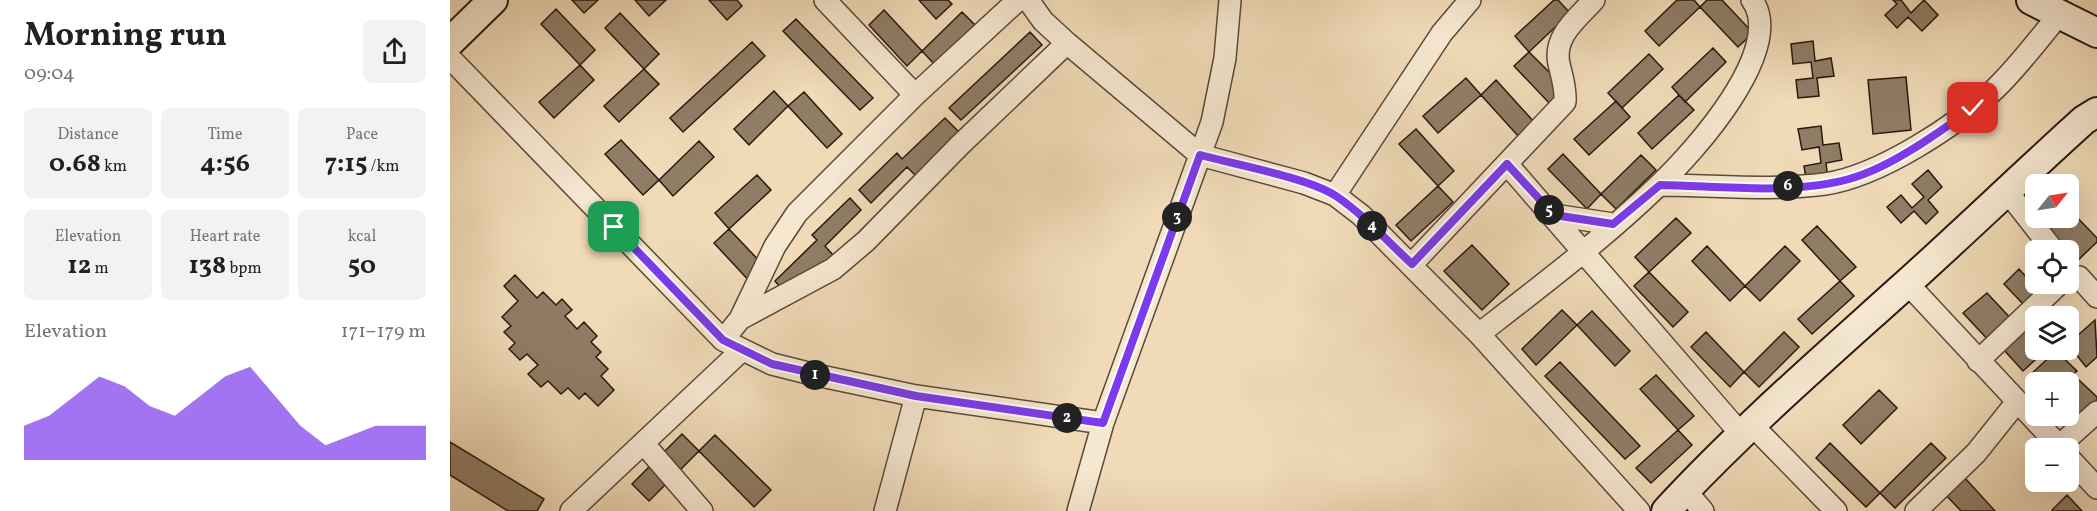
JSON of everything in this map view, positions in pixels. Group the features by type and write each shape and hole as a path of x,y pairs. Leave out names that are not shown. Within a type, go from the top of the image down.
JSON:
{"street":[{"path":"450,42 494,0"},
{"path":"825,0 915,95"},
{"path":"723,340 740,319 775,246 797,213 915,95 1017,0"},
{"path":"1028,0 1043,21 1067,43 1200,155 1304,183 1335,195 1361,215 1479,334 1639,511"},
{"path":"1078,511 1103,423 1212,122 1225,58 1230,0"},
{"path":"1335,195 1442,33 1470,0"},
{"path":"1412,264 1565,102 1566,91 1557,49 1560,38 1594,0"},
{"path":"1479,334 1582,254 1613,224 1660,185 1728,103 1755,57 1760,30 1752,0"},
{"path":"2031,0 2058,16 2097,33"},
{"path":"1660,185 1780,186 1824,184 1850,179 1912,148 1973,108 1997,87 2058,16"},
{"path":"740,319 833,268 857,248 1067,43"},
{"path":"450,58 723,340 772,364 916,396 1103,423"},
{"path":"1666,511 1694,501 1746,429 2006,190 2097,111"},
{"path":"1507,164 1554,215 1582,254 1746,429 1836,511"},
{"path":"2006,190 2045,240"},
{"path":"1554,215 1613,224"},
{"path":"2079,277 2097,297"},
{"path":"1907,283 2050,438"},
{"path":"1978,361 2049,294"},
{"path":"571,511 742,350"},
{"path":"885,511 916,396"},
{"path":"1917,511 1976,453 2016,403"},
{"path":"2074,438 2097,412"},
{"path":"644,444 702,511"},
{"path":"2079,468 2097,488"}],"building":[{"path":"572,0 598,0 584,13"},
{"path":"635,0 666,0 649,16"},
{"path":"709,0 737,0 742,6 727,20"},
{"path":"919,0 948,0 952,4 936,19"},
{"path":"1554,0 1558,0 1570,13 1529,52 1515,36"},
{"path":"1677,0 1694,0 1700,7 1659,46 1645,31"},
{"path":"1707,0 1722,0 1753,33 1738,47 1700,7"},
{"path":"1893,0 1901,0 1911,13 1924,0 1938,15 1922,31 1908,17 1897,28 1885,15 1897,4"},
{"path":"556,9 595,50 580,65 541,24"},
{"path":"884,10 922,51 907,66 869,25"},
{"path":"962,12 977,27 936,66 922,51"},
{"path":"620,13 659,54 644,69 605,28"},
{"path":"796,19 873,98 860,110 783,31"},
{"path":"1030,32 1042,45 961,120 949,108"},
{"path":"1813,41 1815,61 1831,58 1834,76 1817,78 1819,96 1798,98 1796,80 1813,78 1811,62 1793,64 1791,44"},
{"path":"752,42 765,56 683,132 670,118"},
{"path":"1713,48 1726,62 1685,102 1672,87"},
{"path":"1529,52 1568,91 1552,106 1514,66"},
{"path":"1649,54 1663,69 1622,108 1608,93"},
{"path":"580,65 594,80 554,118 539,102"},
{"path":"644,69 659,84 619,122 604,106"},
{"path":"1906,77 1911,130 1873,134 1868,80"},
{"path":"1466,78 1481,95 1438,133 1423,116"},
{"path":"1496,80 1535,123 1519,137 1481,95"},
{"path":"774,91 788,106 749,145 734,129"},
{"path":"804,92 842,134 827,148 788,106"},
{"path":"1679,95 1694,110 1652,149 1638,133"},
{"path":"1616,101 1630,117 1589,155 1574,139"},
{"path":"945,118 960,133 916,176 907,167 871,203 859,190 897,153 902,159"},
{"path":"1821,126 1823,145 1839,143 1842,160 1826,163 1828,180 1807,184 1804,166 1821,163 1819,147 1802,150 1798,129"},
{"path":"1416,129 1454,171 1438,186 1399,144"},
{"path":"621,140 659,180 643,195 605,154"},
{"path":"699,141 714,157 673,196 659,180"},
{"path":"1563,154 1601,194 1587,209 1548,169"},
{"path":"1641,155 1656,170 1616,209 1601,194"},
{"path":"1928,170 1942,187 1928,200 1938,212 1926,224 1914,211 1901,223 1887,207 1901,195 1912,208 1924,197 1912,184"},
{"path":"757,175 771,190 729,229 715,213"},
{"path":"1438,186 1453,202 1411,241 1396,225"},
{"path":"850,198 861,210 825,246 833,255 789,297 775,281 817,240 812,235"},
{"path":"1676,218 1691,233 1649,272 1635,257"},
{"path":"2079,219 2097,238 2097,242 2079,259 2079,240 2057,240 2047,231 2051,228 2079,228"},
{"path":"1817,226 1856,267 1840,281 1802,240"},
{"path":"729,229 767,269 752,284 714,243"},
{"path":"1472,245 1509,284 1482,310 1444,271"},
{"path":"1707,246 1745,286 1730,301 1692,261"},
{"path":"1785,246 1800,261 1760,301 1745,286"},
{"path":"2019,269 2025,276 2025,294 2040,294 2025,306 2004,284"},
{"path":"1649,272 1688,312 1673,327 1634,286"},
{"path":"515,275 537,298 543,292 556,305 562,299 572,310 565,316 577,329 584,322 597,336 591,342 601,352 596,357 608,369 601,376 614,390 598,406 585,393 579,399 568,388 561,394 548,381 541,387 528,374 538,365 527,354 520,360 509,349 515,343 504,332 511,326 502,317 518,301 504,286"},
{"path":"1840,281 1854,296 1812,334 1798,319"},
{"path":"1987,293 2015,323 1992,344 1963,313"},
{"path":"1562,310 1577,325 1536,365 1522,349"},
{"path":"1592,311 1630,351 1615,366 1577,325"},
{"path":"2095,320 2097,357 2086,367 2079,358 2079,334"},
{"path":"2025,330 2025,360 2035,360 2023,371 2004,350"},
{"path":"1706,332 1744,372 1730,387 1691,347"},
{"path":"1784,332 1799,347 1759,387 1744,372"},
{"path":"2046,360 2065,360 2077,371 2076,372 2033,372"},
{"path":"1560,362 1640,446 1625,459 1545,376"},
{"path":"1656,375 1694,416 1678,430 1640,389"},
{"path":"2079,380 2097,397 2097,402 2079,419"},
{"path":"1879,390 1897,408 1861,444 1843,425"},
{"path":"1678,430 1692,445 1651,483 1636,468"},
{"path":"682,434 699,451 649,501 632,484"},
{"path":"715,435 771,490 754,507 699,451"},
{"path":"450,442 544,499 537,511 508,511 450,475"},
{"path":"1830,443 1880,493 1866,507 1816,458"},
{"path":"1931,443 1946,458 1895,508 1880,493"},
{"path":"1964,477 1995,511 1961,511 1945,494"},
{"path":"2067,495 2082,511 2052,511 2052,510"}],"route":[{"path":"614,227 723,340 772,364 916,396 1103,423 1200,155 1304,183 1335,195 1361,215 1412,264 1507,164 1554,215 1585,222 1613,224 1660,185 1780,186 1824,184 1850,179 1882,165 1942,130 1973,108"}]}
